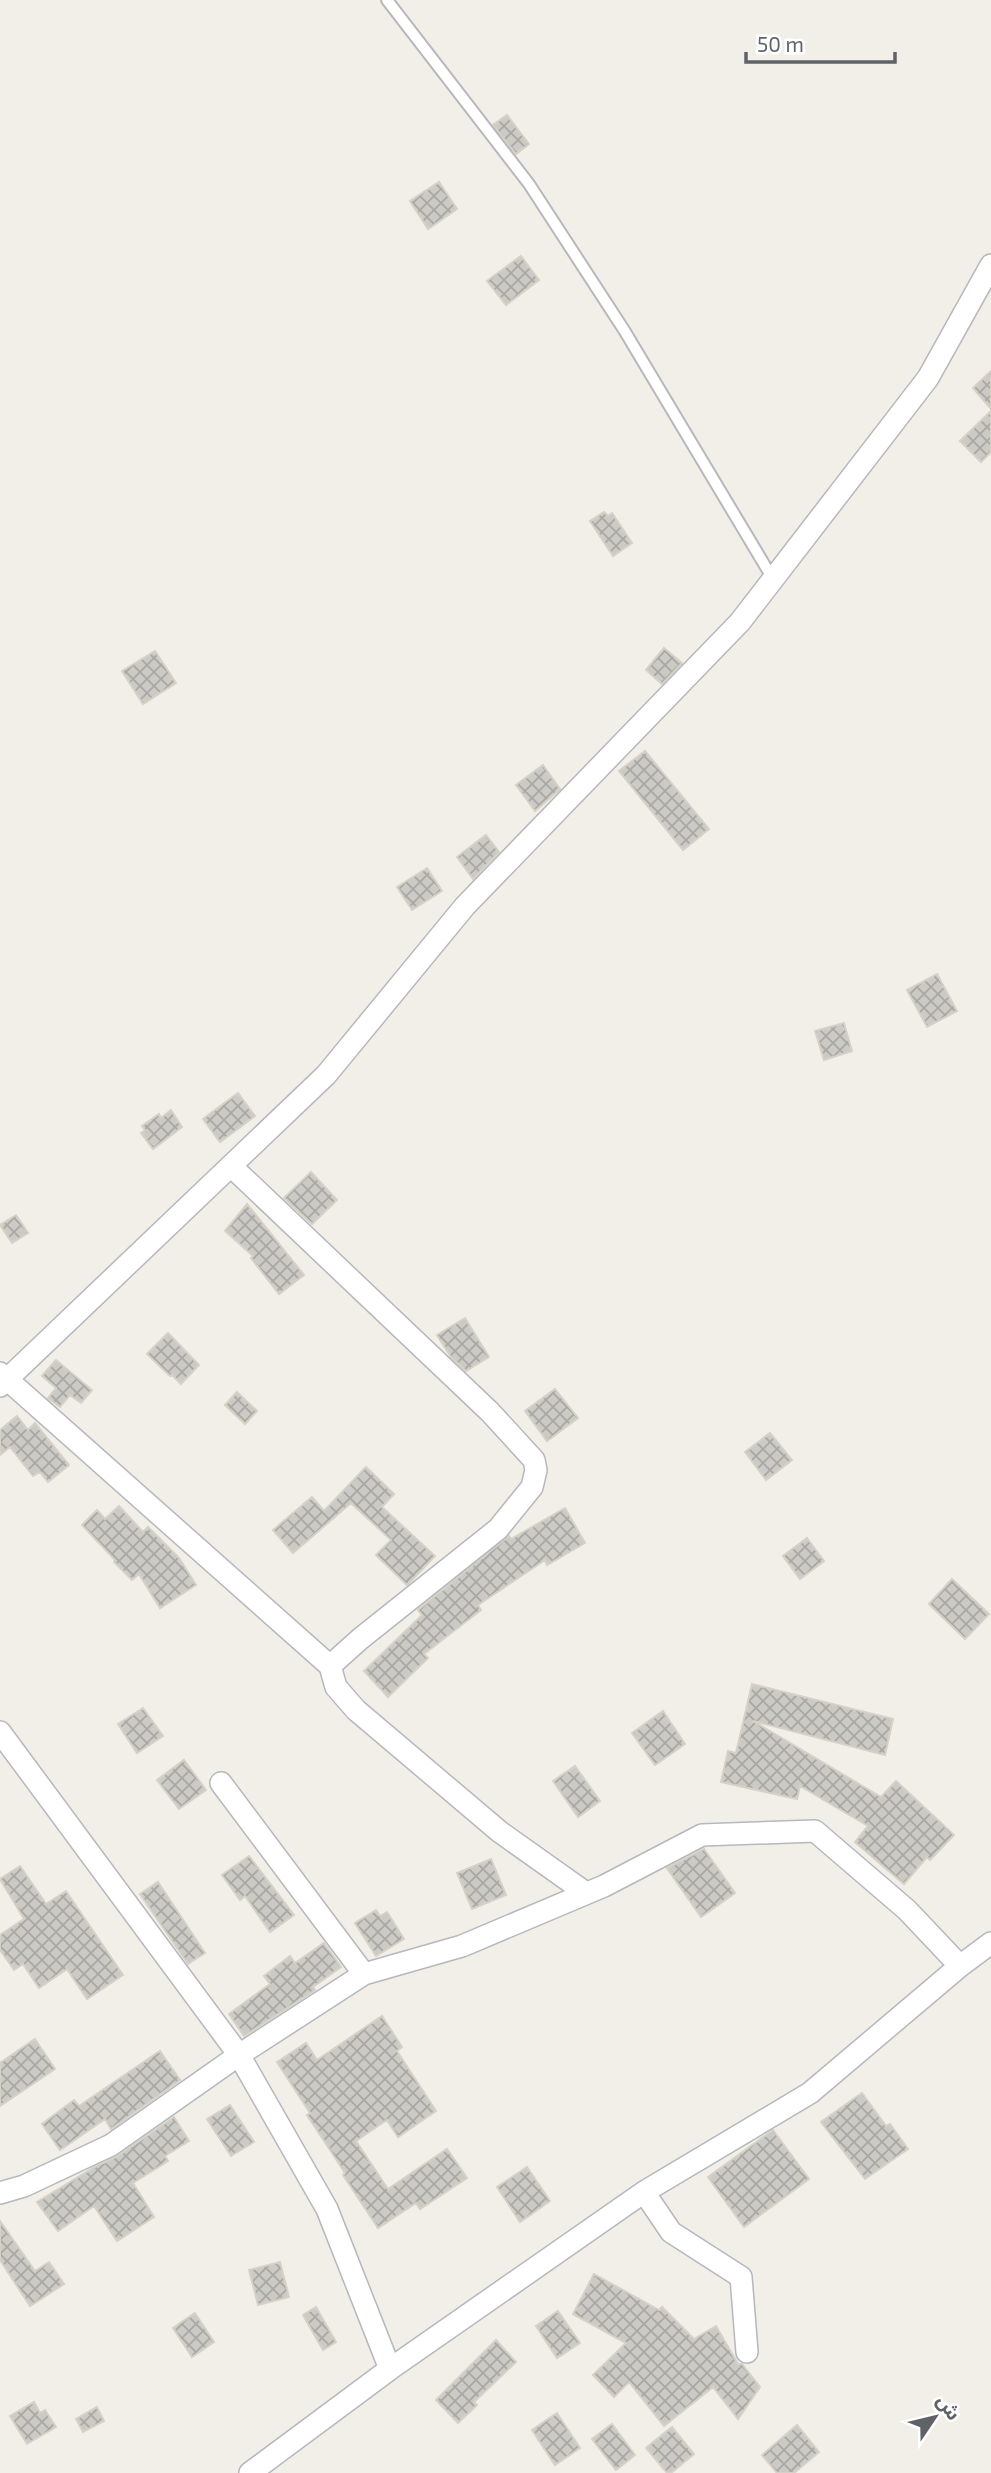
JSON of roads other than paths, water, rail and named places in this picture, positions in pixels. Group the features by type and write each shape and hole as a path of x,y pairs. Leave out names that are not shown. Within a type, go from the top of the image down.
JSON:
{"street":[{"path":"586,1893 500,1832 356,1710 336,1687 330,1666 2,1380 326,1075 465,906 740,622 928,378 991,265"},
{"path":"231,1166 490,1412 534,1460 536,1470 532,1487 498,1530 360,1639 330,1666"},
{"path":"0,1732 239,2055 327,2209 390,2369"},
{"path":"221,1783 363,1974"},
{"path":"0,2193 24,2186 111,2144 239,2055 363,1974 462,1946 586,1893 702,1835 815,1831 906,1910 960,1966"},
{"path":"250,2473 390,2369 644,2192 810,2092 991,1943"},
{"path":"644,2192 671,2232 741,2277 747,2352"}],"lane":[{"path":"387,0 529,184 624,330 773,579"}]}
